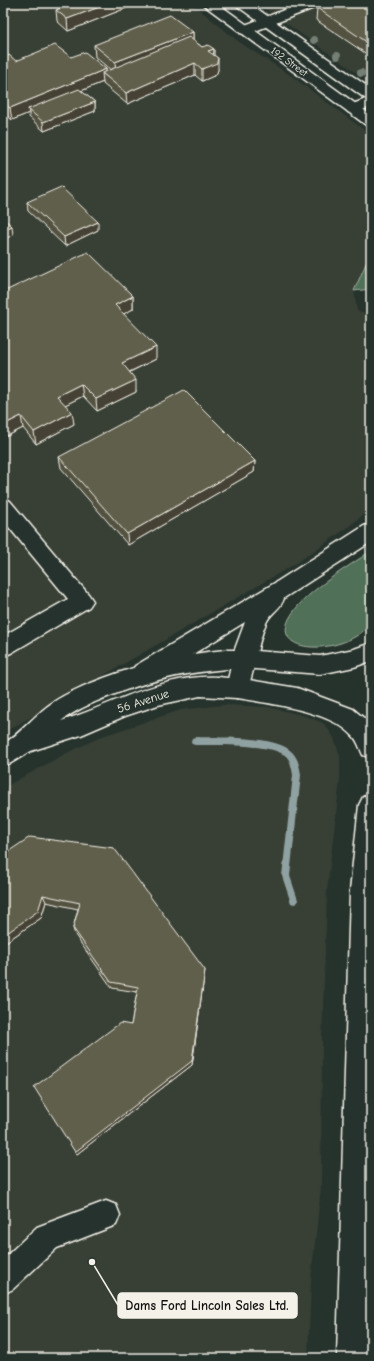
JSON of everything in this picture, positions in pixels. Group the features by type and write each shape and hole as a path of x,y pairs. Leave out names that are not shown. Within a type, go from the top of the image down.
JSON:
{"main road":[{"name":"192 Street","path":"208,3 371,122"},
{"name":"192 Street","path":"240,3 371,96"},
{"path":"245,30 314,3"},
{"path":"353,108 371,101"},
{"path":"3,506 82,601 3,647"},
{"name":"56 Avenue","path":"143,673 285,587 371,532"},
{"name":"56 Avenue","path":"23,743 81,725 118,709 164,693 200,686 237,688 244,659 258,616 285,587"},
{"path":"244,659 320,665 354,658 371,652"},
{"name":"56 Avenue","path":"3,756 23,743 55,714 87,695 143,673 160,668 215,659 244,659"},
{"path":"237,688 297,698 346,716 362,728 371,748"},
{"path":"352,1358 362,891 371,805"},
{"path":"3,1279 47,1237 106,1215"}],"shaded area":[{"path":"3,3 191,3 239,42 290,75 371,135 371,252 354,291 357,311 371,314 371,508 347,528 298,562 3,733"},
{"path":"257,3 371,3 371,83 343,63"},
{"path":"223,705 268,707 305,716 323,723 333,736 340,756 340,779 327,890 322,1039 321,1187 311,1278 308,1358 3,1358 3,788 67,753 103,736 181,710"}],"green space":[{"path":"371,252 371,289 354,291"},
{"path":"371,551 371,622 361,633 348,641 332,645 316,647 302,646 291,640 286,632 289,619 295,610 314,591"}],"building":[{"path":"66,3 110,3 67,19 56,10 69,5"},
{"path":"330,3 371,3 371,45 317,8"},
{"path":"170,15 193,32 115,62 94,45"},
{"path":"189,37 202,47 208,45 214,49 208,51 218,58 217,63 202,69 195,63 126,93 102,73"},
{"path":"55,45 71,57 85,52 106,69 10,108 3,102 3,57 9,55 16,61"},
{"path":"79,89 95,102 43,122 28,109"},
{"path":"61,187 98,222 64,237 27,202"},
{"path":"3,218 12,226 3,230"},
{"path":"88,252 133,296 115,305 156,347 122,363 136,380 96,399 81,384 57,396 72,412 34,432 21,416 3,425 3,292"},
{"path":"184,390 255,461 127,534 59,457"},
{"path":"30,837 114,848 205,970 192,1061 75,1152 34,1087 120,1023 131,1025 138,987 111,982 73,928 80,903 43,895 38,911 3,936 3,855"}],"waterway":[{"path":"195,741 244,742 270,746 281,749 288,753 292,758 297,775 286,876 294,900"}],"place":[{"name":"Dams Ford Lincoln Sales Ltd.","path":"92,1262"}]}
